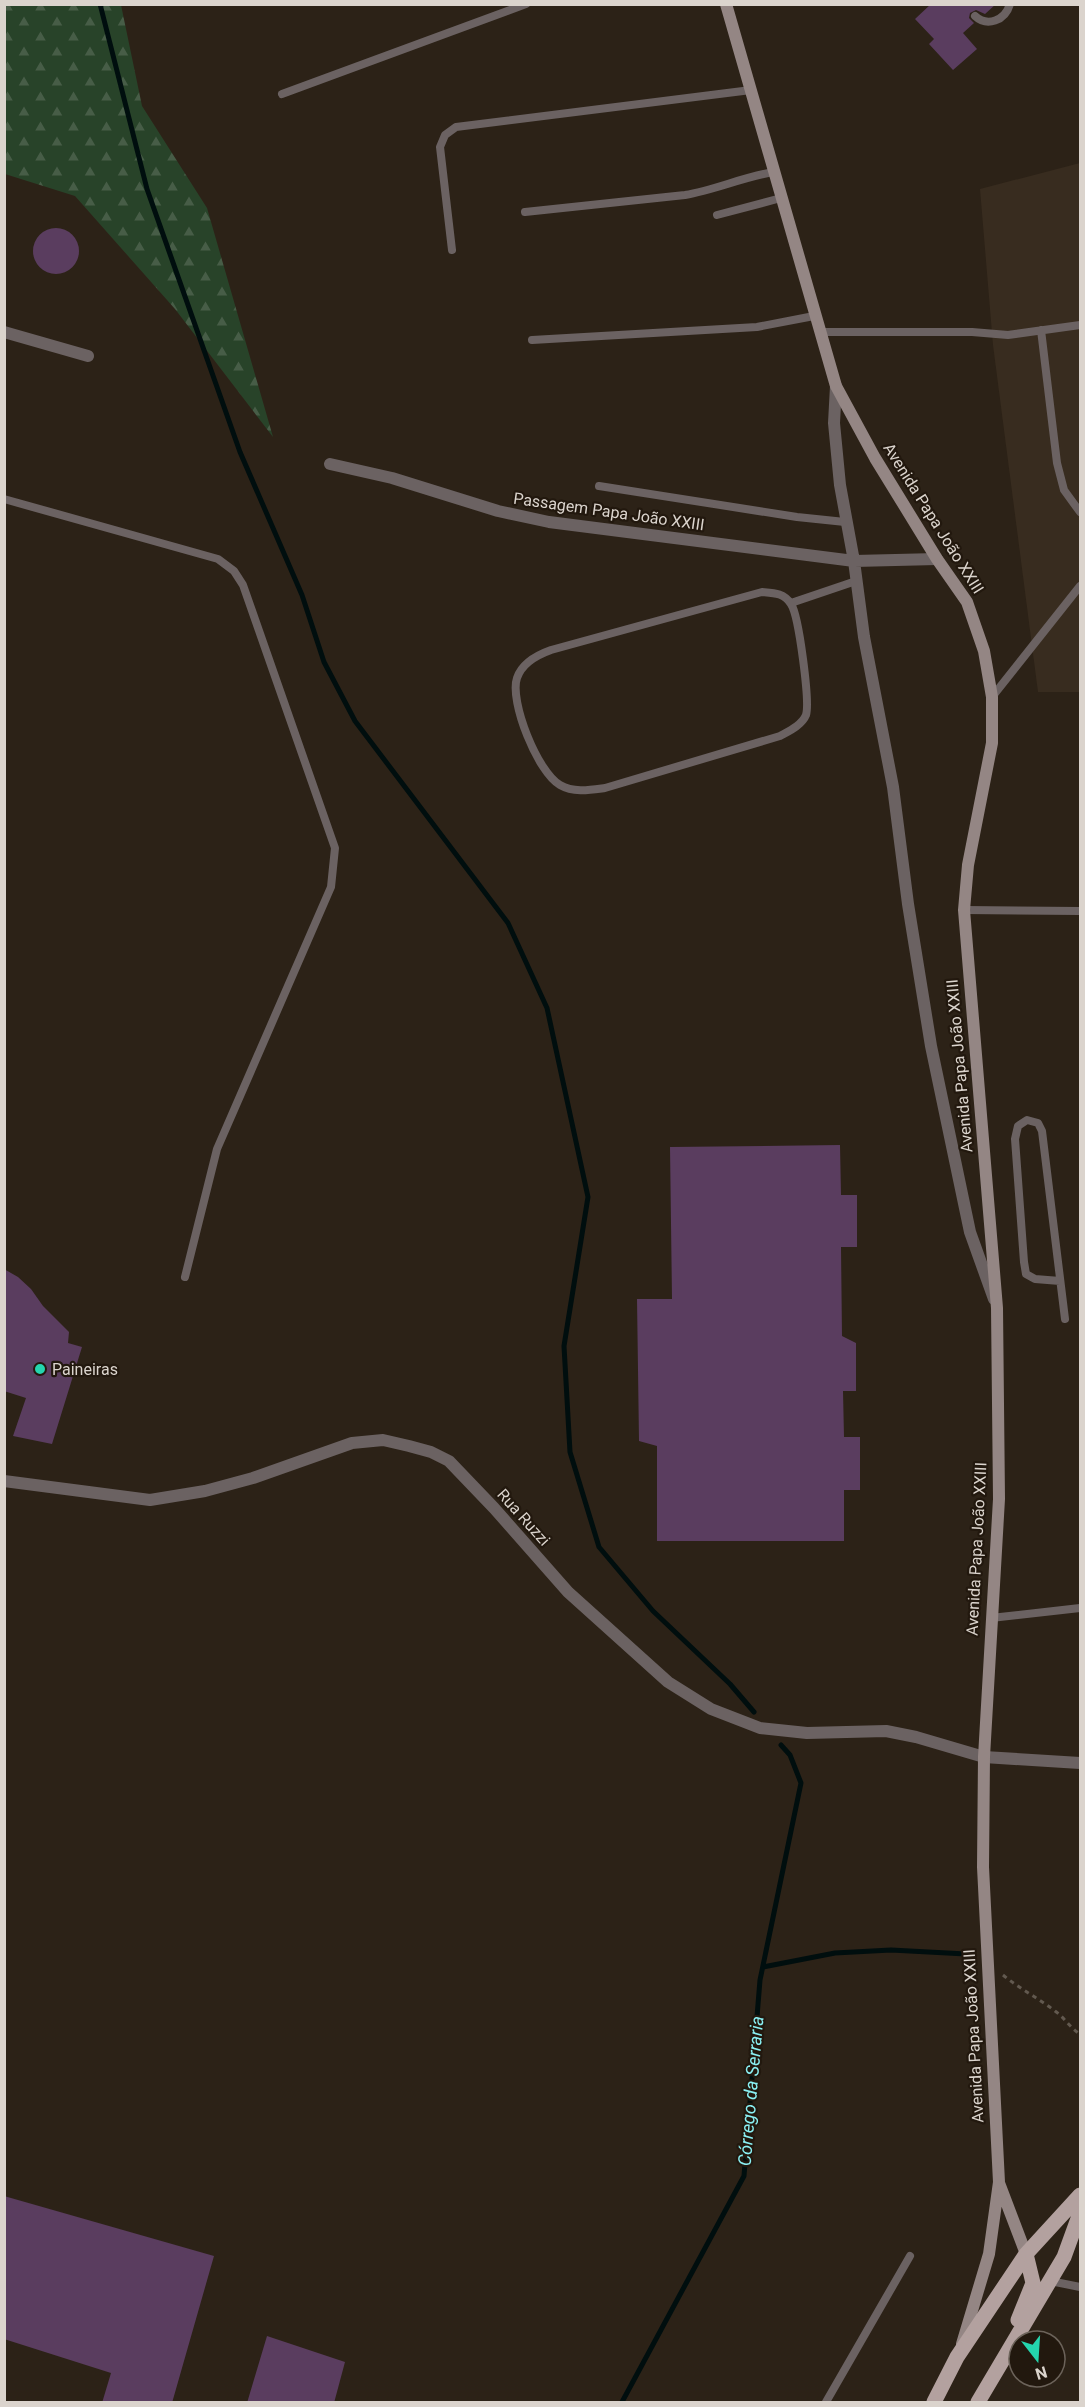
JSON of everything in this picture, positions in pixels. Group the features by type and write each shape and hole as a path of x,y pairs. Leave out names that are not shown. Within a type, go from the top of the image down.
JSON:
{"main road":[{"name":"Avenida Papa João XXIII","path":"934,2403 957,2356 1026,2254 1080,2195"},
{"path":"1022,2329 1064,2257 1080,2213"},
{"path":"1012,2329 1033,2283 1026,2254"},
{"path":"978,2403 1007,2356"}],"street":[{"name":"Avenida Papa João XXIII","path":"726,4 836,386 875,458 966,602 984,651 992,697 992,743 968,865 964,909 997,1308 999,1499 984,1757 982,1867 999,2182 989,2254 957,2356"},
{"path":"4,332 88,356"},
{"path":"836,386 834,423 840,485 854,561 864,637 893,787 908,904 932,1046 970,1232 997,1308"},
{"name":"Passagem Papa João XXIII","path":"330,464 392,478 498,511 549,522 854,561 937,559"},
{"name":"Rua Ruzzi","path":"4,1481 150,1500 205,1491 253,1478 352,1443 383,1440 409,1446 431,1452 449,1461 568,1592 668,1682 711,1709 760,1728 807,1733 886,1731 916,1737 984,1757 1080,1763"},
{"name":"Avenida Papa João XXIII","path":"999,2182 1026,2254"}],"lane":[{"path":"282,94 526,4"},
{"path":"975,16 981,22 990,23 1001,18 1010,4"},
{"path":"452,249 440,147 446,135 456,128 751,90"},
{"path":"525,212 685,195 703,192 753,175 774,172"},
{"path":"717,215 781,198"},
{"path":"532,340 757,327 814,316"},
{"path":"820,332 972,332 1008,335 1080,325"},
{"path":"1041,330 1059,472 1064,490 1080,512"},
{"path":"598,486 797,517 846,522"},
{"path":"4,499 218,559 234,571 243,585 335,848 331,887 216,1149 185,1277"},
{"path":"791,603 856,581"},
{"path":"992,697 1080,586"},
{"path":"762,592 778,593 791,603 796,619 808,703 805,718 795,727 780,735 605,788 579,791 559,785 543,770 532,749 515,694 517,678 525,665 536,656 762,592"},
{"path":"964,909 1080,910"},
{"path":"1060,1281 1035,1279 1026,1274 1015,1140 1018,1126 1027,1120 1038,1124 1042,1131 1065,1319"},
{"path":"991,1618 1080,1608"},
{"path":"826,2403 910,2256"},
{"path":"1050,2281 1080,2287"}],"path":[{"path":"988,1962 1020,1989 1057,2012 1072,2029 1080,2034"}],"shaded area":[{"path":"1080,163 1080,692 1038,692 993,345 980,189"}],"green space":[{"path":"5,4 121,5 142,106 207,208 273,437 175,309 75,196 5,174"}],"building":[{"path":"931,4 996,4 985,14 976,10 970,13 969,18 974,23 963,33 977,49 953,70 929,44 934,39 915,19"},
{"path":"56,228 72,235 79,251 72,267 56,274 40,267 33,251 40,235"},
{"path":"840,1145 841,1195 857,1195 857,1247 841,1247 842,1336 856,1343 856,1391 843,1391 844,1437 860,1437 860,1490 844,1490 844,1541 657,1541 657,1446 639,1441 637,1299 672,1299 670,1147"},
{"name":"Paineiras","path":"4,1269 18,1277 31,1289 43,1306 69,1332 68,1343 82,1347 52,1444 13,1436 26,1398 4,1391"},
{"path":"4,2196 214,2256 172,2403 102,2403 111,2373 4,2339"},
{"path":"267,2336 345,2362 334,2403 247,2403"}],"waterway":[{"path":"100,4 147,189 240,452 302,595 324,662 355,721 508,923 547,1008 588,1197 564,1346 570,1452 599,1547 653,1611 730,1684 754,1712"},
{"name":"Córrego da Serraria","path":"622,2402 744,2176 760,1980 801,1783 790,1755 781,1745"},
{"path":"763,1967 835,1953 891,1950 966,1954"}],"place":[{"name":"Paineiras","path":"40,1369"}]}
